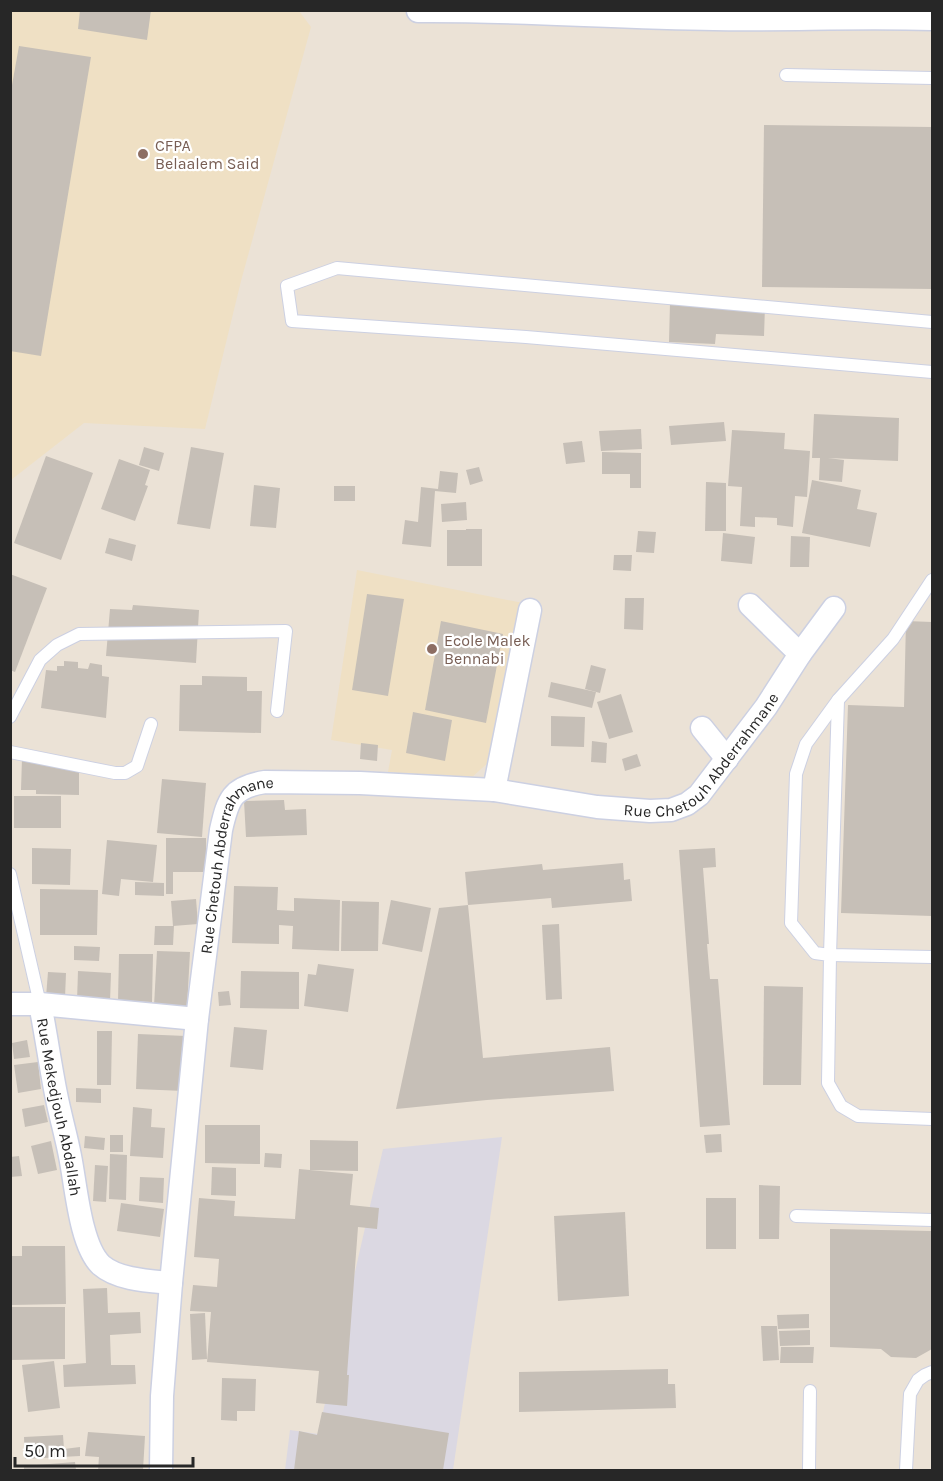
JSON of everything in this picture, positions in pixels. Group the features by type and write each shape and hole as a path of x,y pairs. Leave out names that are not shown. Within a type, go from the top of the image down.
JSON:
{"street":[{"path":"418,11 512,11 713,19 933,19"},
{"path":"750,605 800,654"},
{"name":"Rue Chetouh Abderrahmane","path":"161,1470 162,1396 171,1283 197,1020 221,830 226,809 233,797 240,789 266,782 360,783 494,790 597,807 650,811 671,810 687,804 699,795 766,707 800,654 834,608"},
{"path":"494,790 530,610"},
{"path":"702,728 727,759"},
{"path":"10,1004 40,1004 197,1020"},
{"name":"Rue Mekedjouh Abdallah","path":"40,1004 56,1094 71,1158 78,1205 92,1253 111,1272 144,1281 171,1283"}],"lane":[{"path":"786,75 933,78"},
{"path":"933,322 337,268 287,286 292,321 526,337 933,372"},
{"path":"933,580 893,639 838,700 806,744 796,774 791,911 791,923 815,953 933,957"},
{"path":"10,717 39,660 57,645 79,634 286,631 277,711"},
{"path":"838,700 828,1083 841,1106 858,1116 933,1119"},
{"path":"10,752 125,773 137,766 151,724"},
{"name":"Rue Mekedjouh Abdallah","path":"10,874 40,1004"},
{"path":"796,1216 933,1220"},
{"path":"906,1470 910,1394 918,1380 933,1372"},
{"path":"809,1470 810,1390"}],"shaded area":[{"name":"CFPA Belaalem Said","path":"11,11 299,11 311,27 241,281 205,429 84,423 11,480"},
{"name":"Ecole Malek Bennabi","path":"357,570 528,604 499,753 471,778 388,772 392,750 331,740"},
{"path":"502,1137 453,1470 285,1470 290,1430 318,1434 383,1149"}],"building":[{"path":"80,10 151,10 147,40 78,29"},
{"path":"19,46 91,57 41,356 10,351 10,96"},
{"path":"764,125 932,127 932,289 762,287"},
{"path":"670,303 765,306 764,336 716,334 715,344 669,342"},
{"path":"814,414 899,418 898,461 828,458 844,460 842,482 819,480 820,458 812,458"},
{"path":"724,422 726,441 671,445 669,426"},
{"path":"641,429 642,449 601,451 599,431"},
{"path":"732,430 785,433 784,449 810,451 807,497 795,496 793,527 777,525 777,518 755,517 755,527 740,526 742,487 728,486"},
{"path":"582,441 585,462 566,464 563,443"},
{"path":"144,447 164,453 159,471 139,465"},
{"path":"191,447 224,453 210,529 177,524"},
{"path":"602,452 641,453 641,488 630,488 630,474 602,474"},
{"path":"46,456 93,473 61,560 14,543"},
{"path":"119,459 150,470 145,485 148,486 135,521 101,509"},
{"path":"479,467 483,481 470,485 466,470"},
{"path":"440,471 458,473 456,493 435,491 431,547 402,544 405,520 418,522 421,487 438,489"},
{"path":"812,480 861,490 857,509 877,513 870,547 802,533"},
{"path":"706,482 726,483 726,531 705,531"},
{"path":"254,485 280,488 276,528 250,526"},
{"path":"334,486 355,486 355,501 334,501"},
{"path":"466,502 467,520 442,522 441,504"},
{"path":"482,529 482,566 447,566 447,530"},
{"path":"638,531 656,532 654,553 636,552"},
{"path":"723,533 755,537 752,564 721,561"},
{"path":"791,536 810,537 809,567 790,567"},
{"path":"109,538 136,545 132,561 105,553"},
{"path":"614,555 632,555 631,571 613,570"},
{"path":"10,574 47,588 15,672 10,670"},
{"path":"367,594 404,599 388,696 352,690"},
{"path":"625,598 644,598 643,630 624,629"},
{"path":"133,605 199,610 196,663 106,656 110,609 132,610"},
{"path":"441,621 503,634 486,723 425,710"},
{"path":"906,621 932,622 932,916 841,913 848,705 904,707"},
{"path":"64,661 78,662 78,668 88,669 90,663 102,665 102,676 109,677 106,718 41,708 46,670 57,671 57,666 64,666"},
{"path":"591,665 606,669 600,693 585,689"},
{"path":"202,676 247,677 247,691 262,691 261,733 179,731 180,685 202,685"},
{"path":"551,682 596,692 592,708 548,697"},
{"path":"621,694 633,732 609,739 597,702"},
{"path":"413,712 452,720 445,761 406,753"},
{"path":"551,716 585,717 584,747 551,746"},
{"path":"592,741 607,743 606,763 591,762"},
{"path":"361,743 378,745 377,761 360,759"},
{"path":"637,754 641,766 625,771 622,759"},
{"path":"22,758 79,760 79,795 36,794 36,790 21,790"},
{"path":"162,779 206,783 202,837 157,833"},
{"path":"14,796 61,796 61,828 14,828"},
{"path":"284,800 285,810 306,809 307,835 246,837 244,801"},
{"path":"166,838 206,838 206,872 173,872 173,894 166,894"},
{"path":"107,840 157,845 153,882 121,879 119,896 102,894"},
{"path":"32,848 71,849 70,885 32,884"},
{"path":"715,848 716,867 703,868 709,944 707,944 710,979 718,979 730,1125 700,1127 679,850"},
{"path":"623,863 624,880 630,879 632,901 552,908 551,898 468,905 465,872 542,864 543,870"},
{"path":"135,882 164,883 164,896 135,895"},
{"path":"234,886 278,887 277,910 294,911 294,898 340,900 339,951 292,949 293,926 279,925 279,944 232,943"},
{"path":"40,889 98,890 97,935 40,935"},
{"path":"196,899 198,924 173,926 171,901"},
{"path":"391,900 431,908 422,952 382,944"},
{"path":"342,901 379,902 378,951 341,951"},
{"path":"468,905 483,1058 610,1047 614,1091 396,1109 439,908"},
{"path":"559,924 562,999 546,1000 542,925"},
{"path":"155,926 174,926 173,945 154,945"},
{"path":"74,946 100,947 99,961 74,960"},
{"path":"157,951 190,952 187,1007 154,1006"},
{"path":"119,954 153,954 152,1002 118,1001"},
{"path":"318,964 354,969 348,1012 304,1006 308,974 316,975"},
{"path":"78,971 111,973 110,1002 77,1001"},
{"path":"241,971 299,972 299,1009 240,1008"},
{"path":"48,972 66,973 65,998 46,997"},
{"path":"764,986 803,987 801,1085 763,1085"},
{"path":"229,991 231,1005 219,1006 218,992"},
{"path":"234,1027 267,1030 263,1070 230,1067"},
{"path":"97,1031 112,1031 111,1085 97,1085"},
{"path":"138,1034 186,1036 184,1091 136,1089"},
{"path":"27,1040 30,1057 14,1059 12,1043"},
{"path":"38,1062 41,1089 18,1093 14,1065"},
{"path":"76,1088 101,1089 101,1103 76,1102"},
{"path":"44,1105 48,1122 25,1127 22,1109"},
{"path":"133,1107 152,1109 151,1127 165,1128 163,1158 130,1156"},
{"path":"205,1125 260,1125 260,1164 205,1163"},
{"path":"721,1134 722,1152 706,1153 704,1135"},
{"path":"110,1135 123,1135 123,1152 110,1152"},
{"path":"85,1136 105,1138 104,1150 84,1148"},
{"path":"310,1140 358,1141 358,1171 310,1170"},
{"path":"51,1141 57,1170 38,1174 31,1146"},
{"path":"265,1153 282,1154 281,1168 264,1167"},
{"path":"110,1154 127,1155 126,1200 109,1199"},
{"path":"19,1156 22,1176 10,1177 10,1157"},
{"path":"95,1165 108,1166 106,1202 93,1201"},
{"path":"212,1167 236,1168 236,1196 211,1195"},
{"path":"299,1169 353,1174 350,1205 379,1208 377,1229 358,1227 347,1375 349,1375 347,1406 316,1403 319,1371 207,1362 211,1312 190,1311 193,1285 217,1287 219,1259 194,1257 199,1198 235,1201 234,1216 295,1219"},
{"path":"140,1177 164,1178 163,1203 139,1201"},
{"path":"759,1185 780,1186 779,1239 759,1239"},
{"path":"706,1198 736,1198 736,1249 706,1249"},
{"path":"121,1203 164,1209 160,1237 117,1231"},
{"path":"625,1212 629,1296 558,1301 554,1216"},
{"path":"830,1229 932,1231 932,1349 916,1358 891,1357 881,1349 830,1347"},
{"path":"22,1246 65,1246 66,1304 10,1305 10,1256 22,1256"},
{"path":"107,1288 108,1313 140,1312 141,1333 110,1335 111,1365 135,1365 136,1384 64,1387 63,1365 86,1363 83,1289"},
{"path":"10,1307 65,1307 65,1359 10,1360"},
{"path":"205,1313 207,1359 192,1360 190,1314"},
{"path":"809,1314 809,1328 778,1329 777,1315"},
{"path":"761,1326 777,1326 779,1360 763,1361"},
{"path":"810,1330 810,1345 780,1346 779,1331"},
{"path":"781,1347 814,1347 813,1363 780,1363"},
{"path":"54,1361 60,1408 28,1412 22,1365"},
{"path":"668,1369 668,1384 675,1384 676,1408 519,1412 519,1372"},
{"path":"222,1378 256,1379 255,1411 237,1411 237,1421 221,1420"},
{"path":"322,1412 449,1433 443,1470 294,1470 299,1431 317,1435"},
{"path":"88,1432 145,1436 143,1470 98,1470 99,1457 85,1456"},
{"path":"63,1435 64,1449 80,1447 80,1456 25,1459 24,1437"},
{"path":"75,1462 76,1470 24,1470 24,1466"}],"place":[{"name":"CFPA Belaalem Said","path":"143,154"},
{"name":"Ecole Malek Bennabi","path":"432,649"}]}
